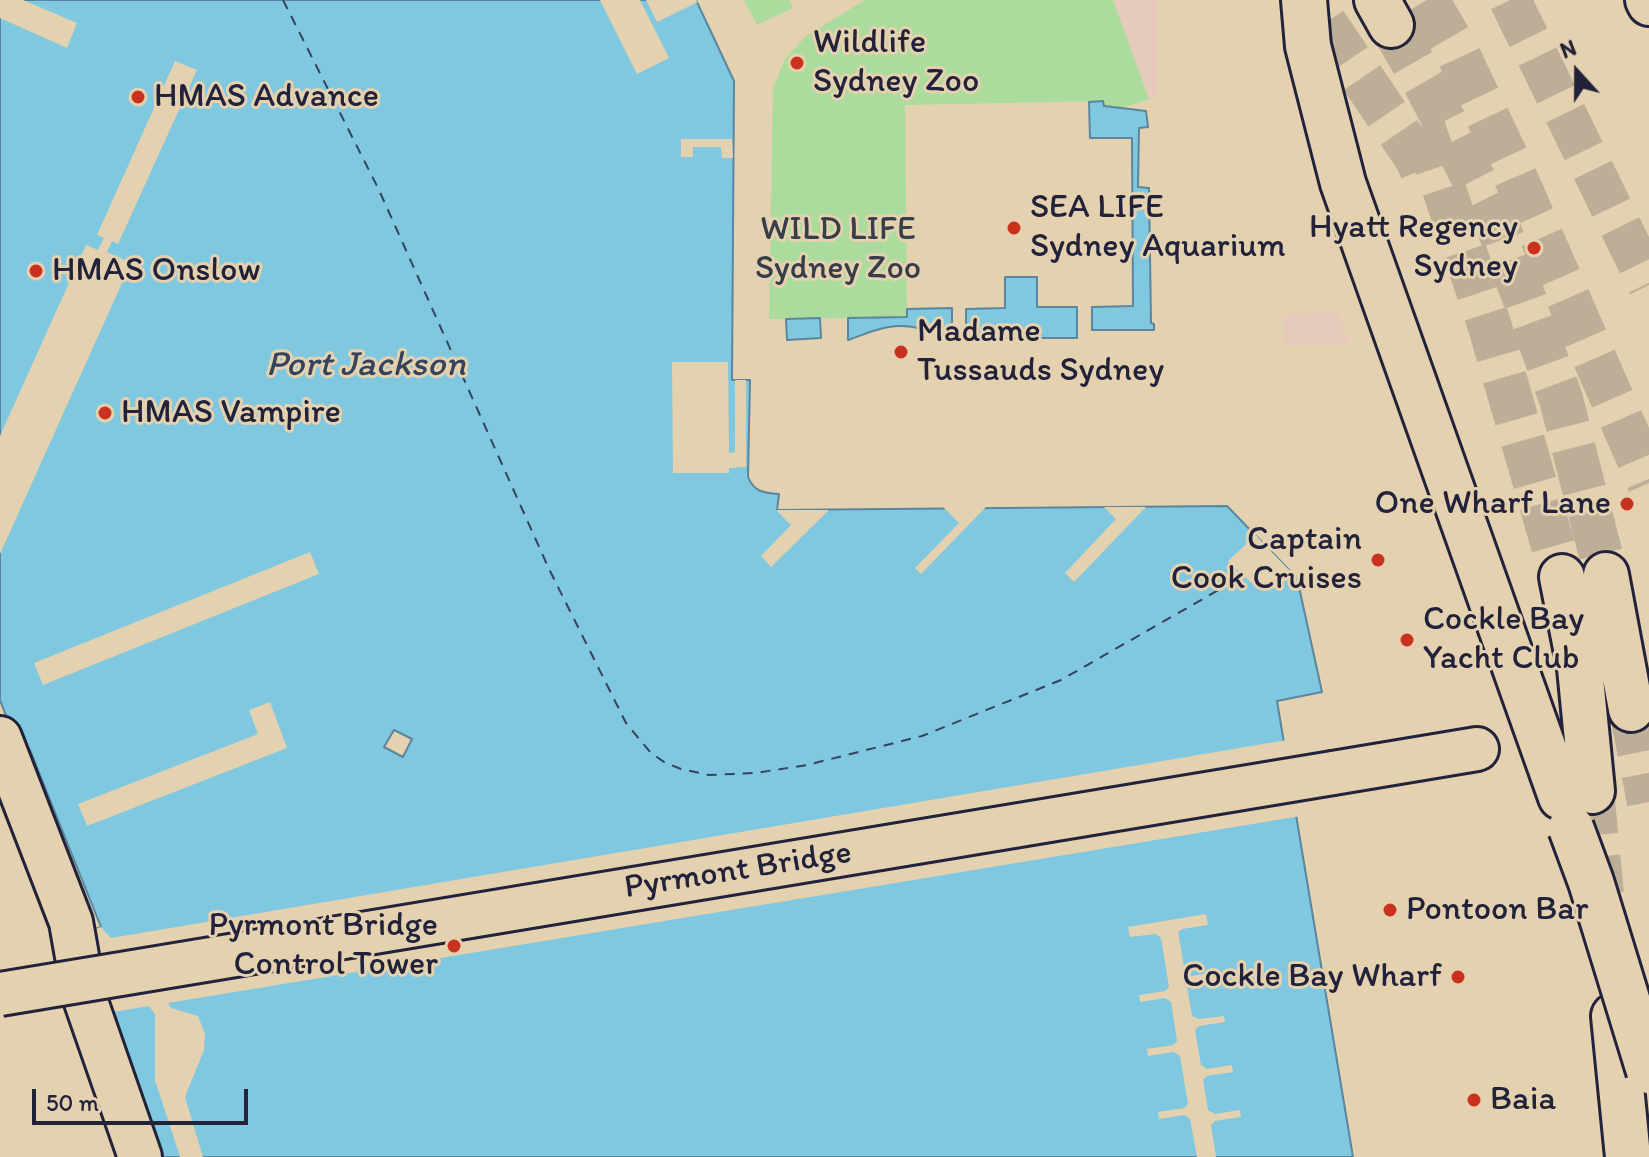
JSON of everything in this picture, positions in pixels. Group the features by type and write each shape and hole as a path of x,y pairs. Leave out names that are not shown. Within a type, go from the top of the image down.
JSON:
{"highway":[{"path":"1304,0 1308,46 1343,183 1575,806 1591,882 1649,1071"},
{"path":"1606,575 1631,709"},
{"path":"1562,577 1580,668 1575,806"},
{"path":"1614,1016 1628,1157"}],"street":[{"path":"0,738 71,922 84,996 140,1157"},
{"name":"Pyrmont Bridge","path":"0,994 1334,768 1477,749"}],"shaded area":[{"path":"1113,0 1157,0 1157,99 1149,99"},
{"path":"1337,311 1350,345 1284,344 1283,315"}],"green space":[{"path":"744,0 789,0 793,8 757,25"},
{"name":"WILD LIFE Sydney Zoo","path":"865,0 1113,0 1149,99 1122,108 1103,106 1102,101 905,105 907,317 769,319 773,88 785,59 806,36"}],"water":[{"name":"Port Jackson","path":"0,0 696,0 734,81 732,380 750,380 748,477 760,491 779,494 777,510 1227,506 1297,578 1322,692 1277,701 1353,1157 156,1157 87,932 101,927 30,750 20,752 0,700","holes":["394,730 412,739 403,757 384,747"]},
{"path":"1103,101 1104,106 1146,111 1148,127 1139,128 1138,187 1149,188 1151,323 1154,330 1092,330 1092,307 1133,306 1132,138 1090,138 1089,102"},
{"path":"1005,277 1037,277 1037,307 1077,307 1077,338 966,338 966,309 1005,308"},
{"path":"952,308 952,338 902,326 884,328 848,340 848,318 907,317 907,309"},
{"path":"820,318 821,338 787,340 786,319"}],"pier":[{"path":"0,0 23,0 77,23 67,48 0,18"},
{"path":"600,0 640,0 669,58 637,74"},
{"path":"646,0 696,0 698,2 657,22"},
{"path":"175,61 197,70 118,244 112,241 107,252 131,263 0,554 0,436 86,245 98,250 104,238 97,235"},
{"path":"681,139 732,139 733,158 722,158 721,147 693,147 693,157 681,157"},
{"path":"672,362 728,362 729,453 735,452 735,380 746,380 746,467 729,468 729,473 673,473"},
{"path":"943,507 986,507 921,574 915,568 959,523"},
{"path":"1104,507 1146,507 1074,582 1065,573 1116,519"},
{"path":"776,510 829,510 771,567 761,556 791,525"},
{"path":"1256,535 1297,578 1256,587 1228,561"},
{"path":"310,552 319,574 43,685 34,663"},
{"path":"270,702 287,748 87,826 78,804 258,734 249,710"},
{"path":"1287,740 1301,816 168,1003 171,1008 198,1016 205,1034 204,1050 185,1097 203,1157 180,1157 155,1080 155,1014 149,1006 107,1013 87,932 101,927 111,938"},
{"path":"1206,914 1208,925 1178,932 1185,972 1191,976 1216,972 1217,979 1191,983 1187,987 1192,1016 1199,1019 1224,1016 1225,1022 1199,1026 1195,1030 1201,1065 1207,1069 1232,1065 1233,1072 1207,1076 1203,1080 1208,1110 1215,1114 1240,1110 1241,1117 1215,1121 1211,1125 1216,1157 1197,1157 1190,1119 1184,1115 1159,1119 1158,1112 1184,1108 1188,1104 1180,1056 1173,1052 1148,1056 1147,1049 1173,1045 1177,1041 1171,1002 1165,998 1140,1002 1139,995 1165,991 1169,987 1161,938 1156,934 1130,937 1128,927"}],"ferry route":[{"path":"283,0 379,190 549,569 626,723 650,752 664,762 709,775 755,773 807,765 922,736 1061,680 1222,588"}],"tunnel":[{"path":"1427,0 1455,48 1507,158 1649,483"},
{"path":"1510,0 1649,285"},
{"path":"1325,23 1417,159 1423,173"},
{"path":"1391,25 1427,87 1499,229 1561,399 1606,575"},
{"path":"1423,126 1490,327 1562,577"},
{"path":"1631,709 1649,802"},
{"path":"1592,791 1602,894"}],"place":[{"name":"Wildlife Sydney Zoo","path":"797,63"},
{"name":"HMAS Advance","path":"138,97"},
{"name":"SEA LIFE Sydney Aquarium","path":"1014,228"},
{"name":"Hyatt Regency Sydney","path":"1534,248"},
{"name":"HMAS Onslow","path":"36,271"},
{"name":"Madame Tussauds Sydney","path":"901,352"},
{"name":"HMAS Vampire","path":"105,413"},
{"name":"One Wharf Lane","path":"1627,504"},
{"name":"Captain Cook Cruises","path":"1378,560"},
{"name":"Cockle Bay Yacht Club","path":"1407,640"},
{"name":"Pontoon Bar","path":"1390,910"},
{"name":"Pyrmont Bridge Control Tower","path":"454,946"},
{"name":"Cockle Bay Wharf","path":"1458,977"},
{"name":"Baia","path":"1474,1100"}]}
